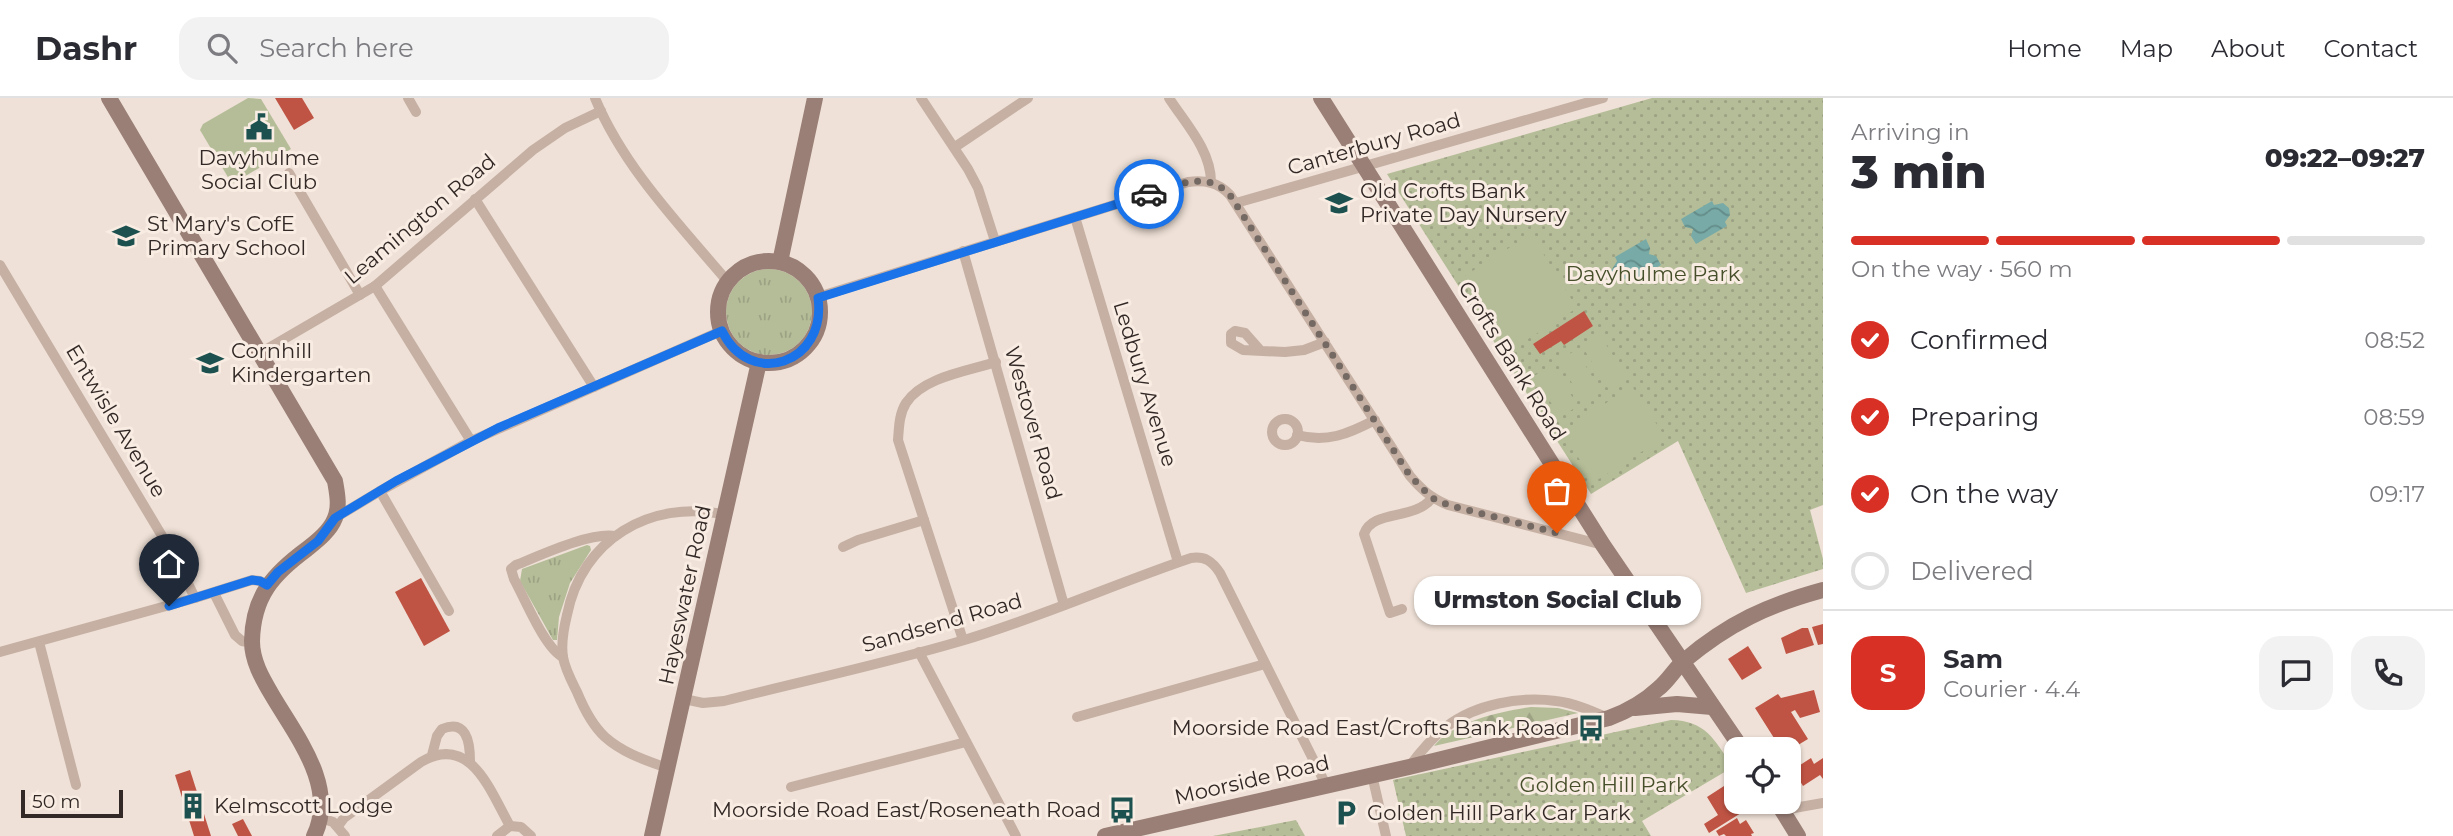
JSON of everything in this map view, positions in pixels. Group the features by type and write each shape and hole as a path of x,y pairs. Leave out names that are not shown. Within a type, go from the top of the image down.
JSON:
{"main road":[{"path":"109,98 330,470 337,494 335,518 318,541 278,572 267,585 253,622 252,643 260,673 312,766 321,793 321,818 314,836"},
{"path":"780,262 816,98"},
{"name":"Crofts Bank Road","path":"1321,98 1603,545 1733,737"},
{"path":"758,262 780,262 792,266 811,283 818,298 820,314 811,341 801,352 774,363 745,357 731,346 722,331 718,314 720,297 728,282 746,266 758,262"},
{"name":"Hayeswater Road","path":"652,836 759,362"},
{"name":"Moorside Road","path":"1105,836 1409,767 1609,718 1634,708 1661,687 1682,663 1711,639 1748,615 1823,590"},
{"name":"Moorside Road","path":"1634,708 1677,704 1712,707"},
{"path":"1785,814 1798,836"}],"street":[{"path":"408,98 416,113"},
{"path":"595,98 643,179 728,282"},
{"path":"921,98 955,147 978,188 995,241"},
{"path":"955,147 1028,98"},
{"path":"1169,98 1203,150 1209,165 1211,182"},
{"name":"Canterbury Road","path":"1236,203 1603,98"},
{"name":"Leamington Road","path":"260,353 375,286 548,139 601,111"},
{"path":"289,173 360,295"},
{"path":"818,298 1188,182 1211,182 1224,188 1236,203 1410,476 1432,498 1448,505 1603,545"},
{"path":"475,199 594,387"},
{"name":"Ledbury Avenue","path":"1075,217 1178,562"},
{"name":"Westover Road","path":"963,251 1064,605"},
{"name":"Entwisle Avenue","path":"0,265 170,549 193,595"},
{"path":"375,286 471,441"},
{"path":"335,518 471,441 722,331"},
{"path":"1259,349 1285,352 1304,350 1325,342"},
{"path":"963,640 898,440 899,421 906,402 921,389 937,380 996,362"},
{"path":"1297,435 1334,438 1375,420"},
{"path":"380,491 449,611"},
{"path":"1402,609 1390,613 1364,534 1366,527 1372,522 1418,510 1432,498"},
{"path":"667,768 625,752 603,735 583,707 563,657 565,625 576,583 596,554 615,536 638,522 677,510 702,510 723,514"},
{"path":"843,547 924,520"},
{"path":"563,657 558,655 549,643 513,579 512,569 516,565 587,539 606,534 615,536"},
{"name":"Sandsend Road","path":"684,699 702,703 724,701 963,640 1191,558 1209,560 1220,573 1265,664"},
{"path":"0,652 252,580 267,585"},
{"path":"214,593 235,635 242,641 252,643"},
{"path":"39,642 76,785"},
{"path":"919,652 1016,836"},
{"path":"1077,717 1265,664 1326,785"},
{"path":"1409,767 1448,726 1463,717 1501,704 1529,700 1557,701 1609,718"},
{"path":"432,755 437,736 442,729 456,726 463,728 467,737 470,761"},
{"path":"791,787 966,742"},
{"path":"321,818 342,831 344,818 432,755 449,754 470,761 479,770 510,826"},
{"path":"1372,775 1386,836"},
{"path":"1801,805 1823,803"},
{"path":"497,836 510,826 521,827 531,836"}],"green space":[{"path":"248,98 261,99 291,149 232,184 200,130 203,124"},
{"name":"Davyhulme Park","path":"1652,98 1823,98 1823,505 1810,510 1823,559 1823,569 1746,593 1678,441 1591,494 1387,174"},
{"path":"1531,234 1577,308 1509,351 1463,277"},
{"path":"769,269 793,276 805,288 812,312 805,336 793,348 769,355 745,348 733,336 726,312 733,288 745,276"},
{"path":"1600,335 1626,376 1608,388 1582,346"},
{"path":"1576,350 1601,391 1584,402 1558,361"},
{"path":"1552,365 1578,406 1560,417 1534,376"},
{"path":"1632,386 1665,437 1594,482 1562,432"},
{"path":"587,545 591,550 570,583 559,617 557,640 553,640 520,581 522,569"},
{"path":"1531,707 1558,708 1578,713 1434,746 1465,724 1506,711"},
{"name":"Golden Hill Park","path":"1671,720 1683,721 1701,728 1724,754 1724,772 1642,821 1651,836 1406,836 1393,780"},
{"path":"1296,820 1305,836 1213,836"}],"water":[{"path":"1712,201 1714,205 1723,203 1729,208 1730,215 1725,222 1727,226 1696,244 1691,236 1693,229 1685,227 1681,219"},
{"path":"1646,239 1650,248 1649,254 1656,256 1661,265 1629,283 1627,279 1615,278 1611,271 1617,261 1615,257"}],"building":[{"path":"275,98 302,98 314,118 294,130"},
{"path":"1584,311 1593,326 1564,345 1561,341 1540,354 1533,344"},
{"path":"421,578 450,631 424,646 395,592"},
{"path":"1823,624 1823,644 1818,645 1812,627"},
{"path":"1808,628 1814,645 1786,654 1781,638"},
{"path":"1748,646 1762,668 1742,680 1728,659"},
{"path":"1814,690 1820,712 1800,718 1795,710 1791,712 1808,739 1801,743 1801,737 1773,737 1755,708 1778,694 1781,698"},
{"path":"1811,758 1814,764 1823,758 1823,779 1820,775 1803,786 1801,764"},
{"name":"Kelmscott Lodge","path":"190,770 211,836 194,836 175,775"},
{"path":"1724,786 1724,814 1739,814 1709,833 1704,824 1718,815 1707,797"},
{"path":"1737,818 1740,824 1746,820 1754,833 1752,836 1719,836 1716,831"},
{"path":"243,819 252,836 238,836 232,824"}],"way so far":[{"path":"1149,194 1188,182 1211,182 1224,188 1410,476 1432,498 1448,505 1557,533"}],"place":[{"name":"Davyhulme Social Club","path":"259,127"},
{"name":"Old Crofts Bank Private Day Nursery","path":"1339,203"},
{"name":"St Mary's CofE Primary School","path":"126,236"},
{"name":"Cornhill Kindergarten","path":"210,363"},
{"name":"Urmston Social Club","path":"1557,533"},
{"name":"Moorside Road East/Crofts Bank Road","path":"1591,728"},
{"name":"Kelmscott Lodge","path":"193,806"},
{"name":"Moorside Road East/Roseneath Road","path":"1122,810"},
{"name":"Golden Hill Park Car Park","path":"1346,813"}],"route":[{"path":"169,606 252,580 267,585 293,559 318,541 335,518 396,481 498,428 722,331 731,346 745,357 774,363 788,359 801,352 811,341 820,314 818,298 1149,194"}]}
